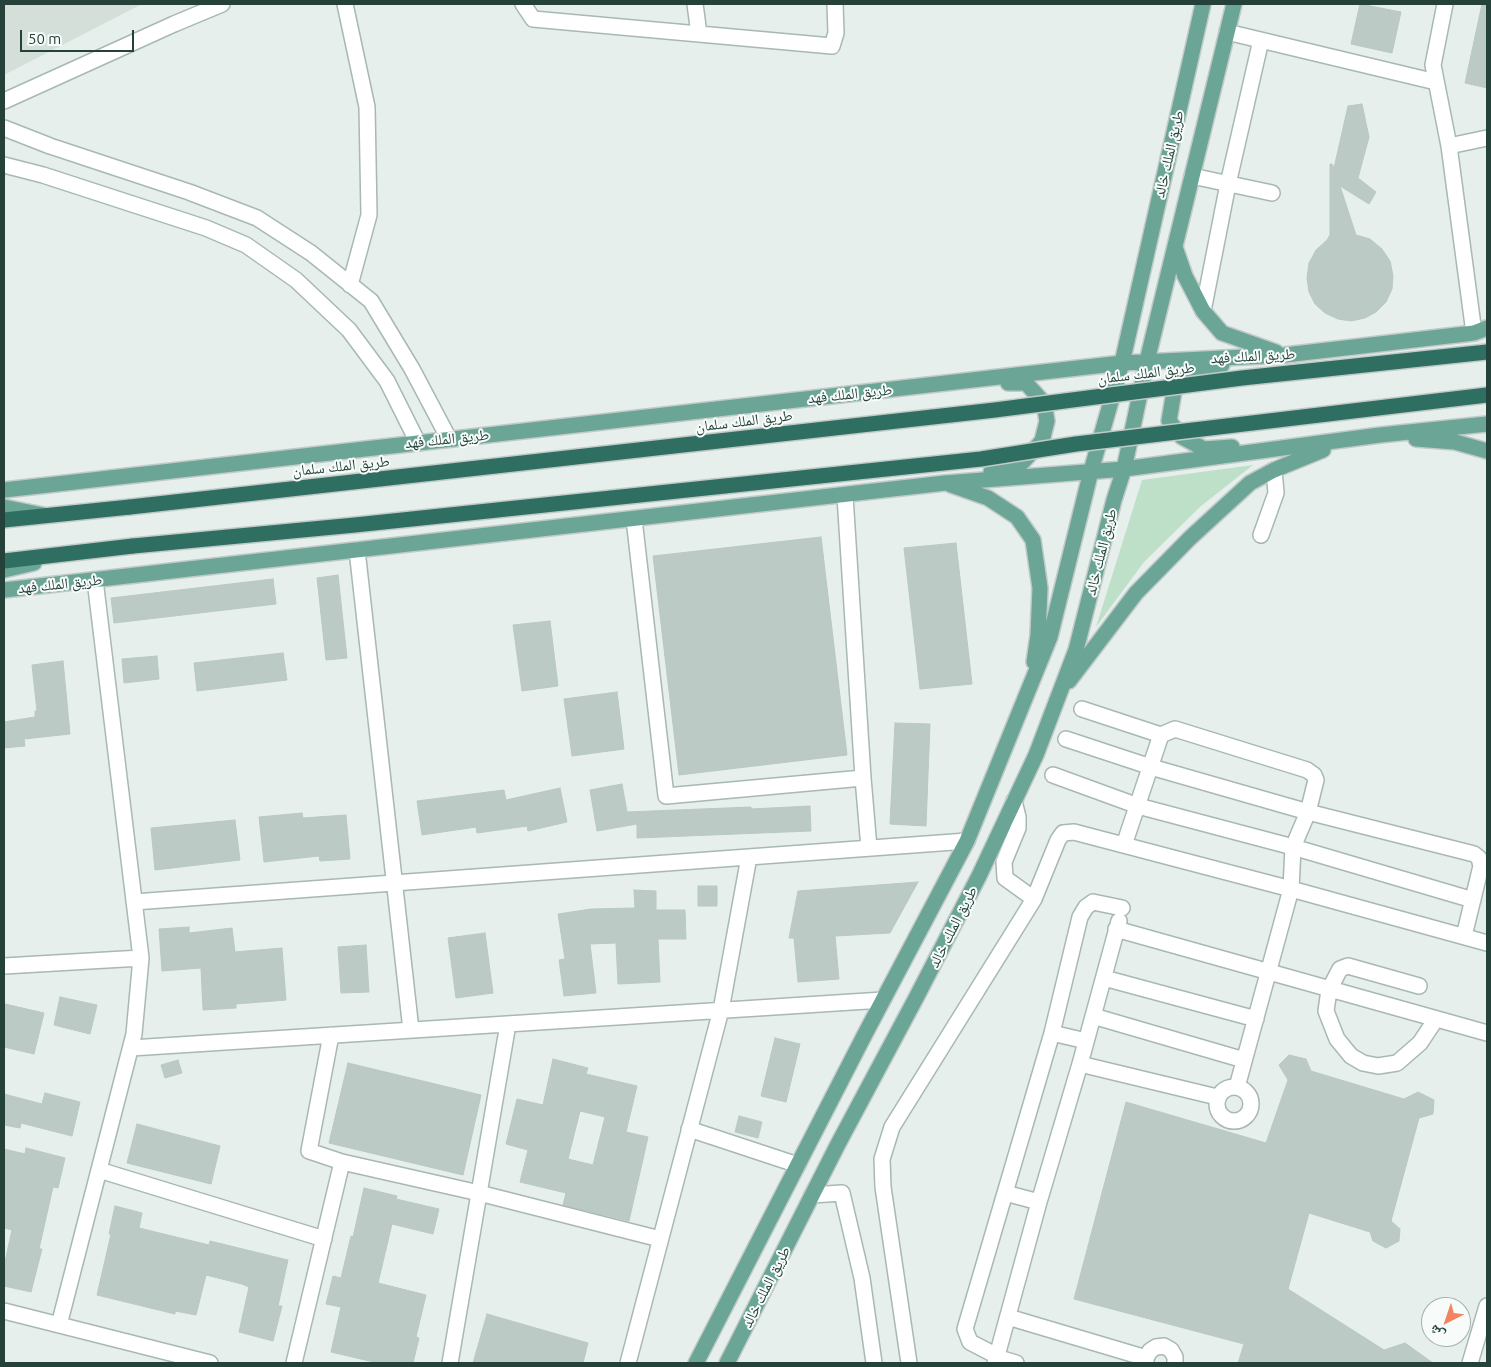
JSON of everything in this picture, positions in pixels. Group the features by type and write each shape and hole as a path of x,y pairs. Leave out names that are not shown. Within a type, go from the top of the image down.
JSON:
{"highway":[{"name":"طريق الملك سلمان","path":"4,520 887,422 1242,378 1487,352"},
{"path":"4,561 133,546 364,524 971,460 1076,444 1487,395"}],"main road":[{"name":"طريق الملك خالد","path":"696,1363 967,841 1050,637 1091,471 1122,363 1203,4"},
{"name":"طريق الملك خالد","path":"727,1363 812,1195 979,876 1036,755 1076,650 1114,500 1124,469 1147,361 1234,4"},
{"path":"1175,246 1185,276 1203,310 1222,333 1285,355"},
{"name":"طريق الملك فهد","path":"4,490 1122,363 1285,355 1481,330"},
{"path":"1285,355 1206,368 1175,385 1169,421 1182,437 1204,449 1344,441"},
{"path":"942,383 1026,383 1044,403 1047,421 1042,441 1020,465 948,483"},
{"name":"طريق الملك فهد","path":"4,590 948,483 1124,469 1487,424"},
{"path":"1380,436 1455,442 1487,451"},
{"path":"1058,696 1136,593 1190,538 1250,483 1274,470 1344,441"},
{"path":"948,483 988,498 1017,517 1033,540 1040,588 1038,635 1028,692"},
{"path":"4,507 43,515"},
{"path":"4,570 82,552"}],"street":[{"path":"4,101 222,4"},
{"path":"345,4 368,107 368,215 350,285"},
{"path":"523,4 533,19 832,46 836,33 834,4"},
{"path":"695,4 699,34"},
{"path":"1445,4 1434,65 1481,330"},
{"path":"1227,32 1436,82"},
{"path":"1203,310 1228,184 1261,40"},
{"path":"4,128 50,146 189,192 257,218 311,253 371,301 412,369 449,439"},
{"path":"1449,146 1487,138"},
{"path":"4,165 43,175 206,228 246,245 296,280 349,330 387,382 418,443"},
{"path":"1192,176 1272,193"},
{"path":"1261,535 1276,493 1274,470"},
{"path":"845,496 868,848"},
{"path":"634,519 666,796 863,778"},
{"path":"357,550 411,1030"},
{"path":"59,1325 131,1048 141,958 95,580"},
{"path":"1082,709 1162,735 1175,729 1307,770 1314,775 1316,780 1308,812 1293,847 1291,889 1237,1087"},
{"path":"1124,845 1162,735"},
{"path":"1066,739 1308,812 1474,854 1479,858 1481,866 1464,936"},
{"path":"1053,775 1138,806 1293,847 1473,900"},
{"path":"1014,801 1018,817 1018,828 1004,862 1005,878 1034,899"},
{"path":"909,1363 883,1187 882,1159 892,1127 1034,899 1058,840 1063,833 1074,832 1487,943"},
{"path":"134,902 967,841"},
{"path":"628,1363 721,1010 749,857"},
{"path":"996,1359 1039,1202 1080,1064 1123,904 1093,902 1086,907 1080,917 1052,1033 965,1329 970,1342 996,1359 1016,1363"},
{"path":"1116,929 1487,1034"},
{"path":"4,966 141,958"},
{"path":"1419,986 1348,966 1340,969 1330,990 1326,1011 1337,1039 1351,1056 1363,1063 1378,1066 1396,1063 1420,1043 1436,1019"},
{"path":"1104,978 1256,1019"},
{"path":"131,1048 883,1000"},
{"path":"1093,1016 1244,1060"},
{"path":"450,1363 508,1024"},
{"path":"1052,1033 1086,1041"},
{"path":"331,1035 309,1151 342,1162 479,1193 660,1239"},
{"path":"1080,1064 1217,1097"},
{"path":"1229,1087 1237,1087 1244,1090 1249,1096 1250,1111 1245,1118 1230,1122 1223,1119 1218,1112 1216,1105 1217,1097 1229,1087"},
{"path":"690,1129 798,1165"},
{"path":"294,1363 342,1162"},
{"path":"99,1170 324,1238"},
{"path":"812,1195 842,1193 862,1278 874,1363"},
{"path":"1005,1193 1039,1202"},
{"path":"1470,1363 1487,1306"},
{"path":"4,1311 210,1363"},
{"path":"1008,1317 1146,1360 1150,1351 1156,1347 1164,1346 1171,1350 1175,1357 1175,1363"}],"shaded area":[{"path":"4,4 142,4 4,75"}],"green space":[{"path":"1253,465 1201,506 1144,562 1096,627 1142,480"}],"building":[{"path":"1360,4 1401,12 1392,53 1351,44"},
{"path":"1482,4 1487,4 1487,88 1465,83"},
{"path":"1362,104 1369,137 1358,178 1376,192 1369,204 1340,186 1356,235 1370,239 1382,249 1390,261 1393,276 1392,289 1386,302 1376,312 1365,318 1351,321 1338,319 1325,313 1315,304 1309,292 1307,278 1309,263 1316,250 1330,235 1330,164 1334,168 1348,106"},
{"path":"821,537 847,755 679,775 653,556"},
{"path":"956,543 972,684 920,689 904,548"},
{"path":"338,575 347,658 326,660 317,578"},
{"path":"273,579 276,604 114,623 111,598"},
{"path":"550,621 558,686 522,691 513,625"},
{"path":"283,653 287,680 197,691 194,663"},
{"path":"157,656 159,679 124,683 122,659"},
{"path":"63,661 70,734 24,739 25,746 4,748 4,722 35,717 35,711 37,711 32,665"},
{"path":"617,692 624,749 572,756 564,699"},
{"path":"895,723 930,724 926,826 890,824"},
{"path":"622,784 627,812 810,806 811,831 637,838 637,824 597,831 590,790"},
{"path":"560,788 567,822 528,831 527,826 477,833 476,827 422,835 417,801 504,790 506,800"},
{"path":"302,813 303,818 346,815 350,859 320,861 319,856 264,862 259,817"},
{"path":"235,820 240,860 155,870 151,828"},
{"path":"918,882 890,933 835,936 839,979 798,982 794,938 789,938 798,891"},
{"path":"698,886 717,886 717,906 698,906"},
{"path":"634,890 656,891 656,910 685,910 686,939 658,939 660,982 618,984 616,943 590,944 596,993 564,996 559,960 565,959 558,914 591,909 635,908"},
{"path":"189,927 189,933 232,928 235,952 282,948 286,1000 236,1004 236,1008 203,1010 201,968 162,971 159,929"},
{"path":"485,933 493,993 456,998 448,938"},
{"path":"366,945 369,992 341,993 338,947"},
{"path":"60,997 97,1005 90,1034 54,1025"},
{"path":"5,1004 44,1013 34,1054 4,1047"},
{"path":"775,1038 800,1044 786,1102 761,1096"},
{"path":"1289,1055 1306,1059 1311,1071 1404,1099 1418,1092 1434,1100 1433,1114 1419,1118 1391,1221 1400,1229 1399,1241 1386,1248 1373,1241 1370,1232 1309,1213 1288,1289 1384,1350 1405,1343 1433,1363 1238,1363 1244,1344 1074,1299 1126,1102 1266,1143 1288,1080 1279,1065"},
{"path":"553,1059 588,1068 586,1074 637,1086 626,1132 648,1137 629,1221 563,1205 566,1193 520,1182 528,1150 506,1144 517,1099 543,1105","holes":["580,1111 605,1117 593,1165 568,1159"]},
{"path":"178,1060 182,1073 165,1078 161,1065"},
{"path":"348,1063 481,1095 463,1175 329,1143"},
{"path":"45,1093 80,1102 72,1136 21,1123 20,1128 4,1125 4,1094 42,1104"},
{"path":"739,1116 762,1122 758,1138 735,1132"},
{"path":"137,1124 220,1146 211,1184 127,1163"},
{"path":"26,1148 65,1158 58,1188 53,1187 39,1249 42,1249 31,1292 4,1286 4,1266 12,1230 4,1228 4,1149 25,1154"},
{"path":"364,1188 397,1196 396,1199 439,1209 433,1234 392,1224 378,1283 426,1295 416,1337 419,1338 413,1363 378,1363 331,1352 341,1307 326,1304 333,1276 341,1278"},
{"path":"115,1206 142,1213 139,1228 209,1245 210,1241 288,1260 278,1306 282,1306 273,1341 239,1332 249,1287 242,1284 206,1275 196,1315 175,1311 175,1314 97,1295 111,1234 109,1234"},
{"path":"487,1314 588,1343 583,1363 473,1363"}]}
